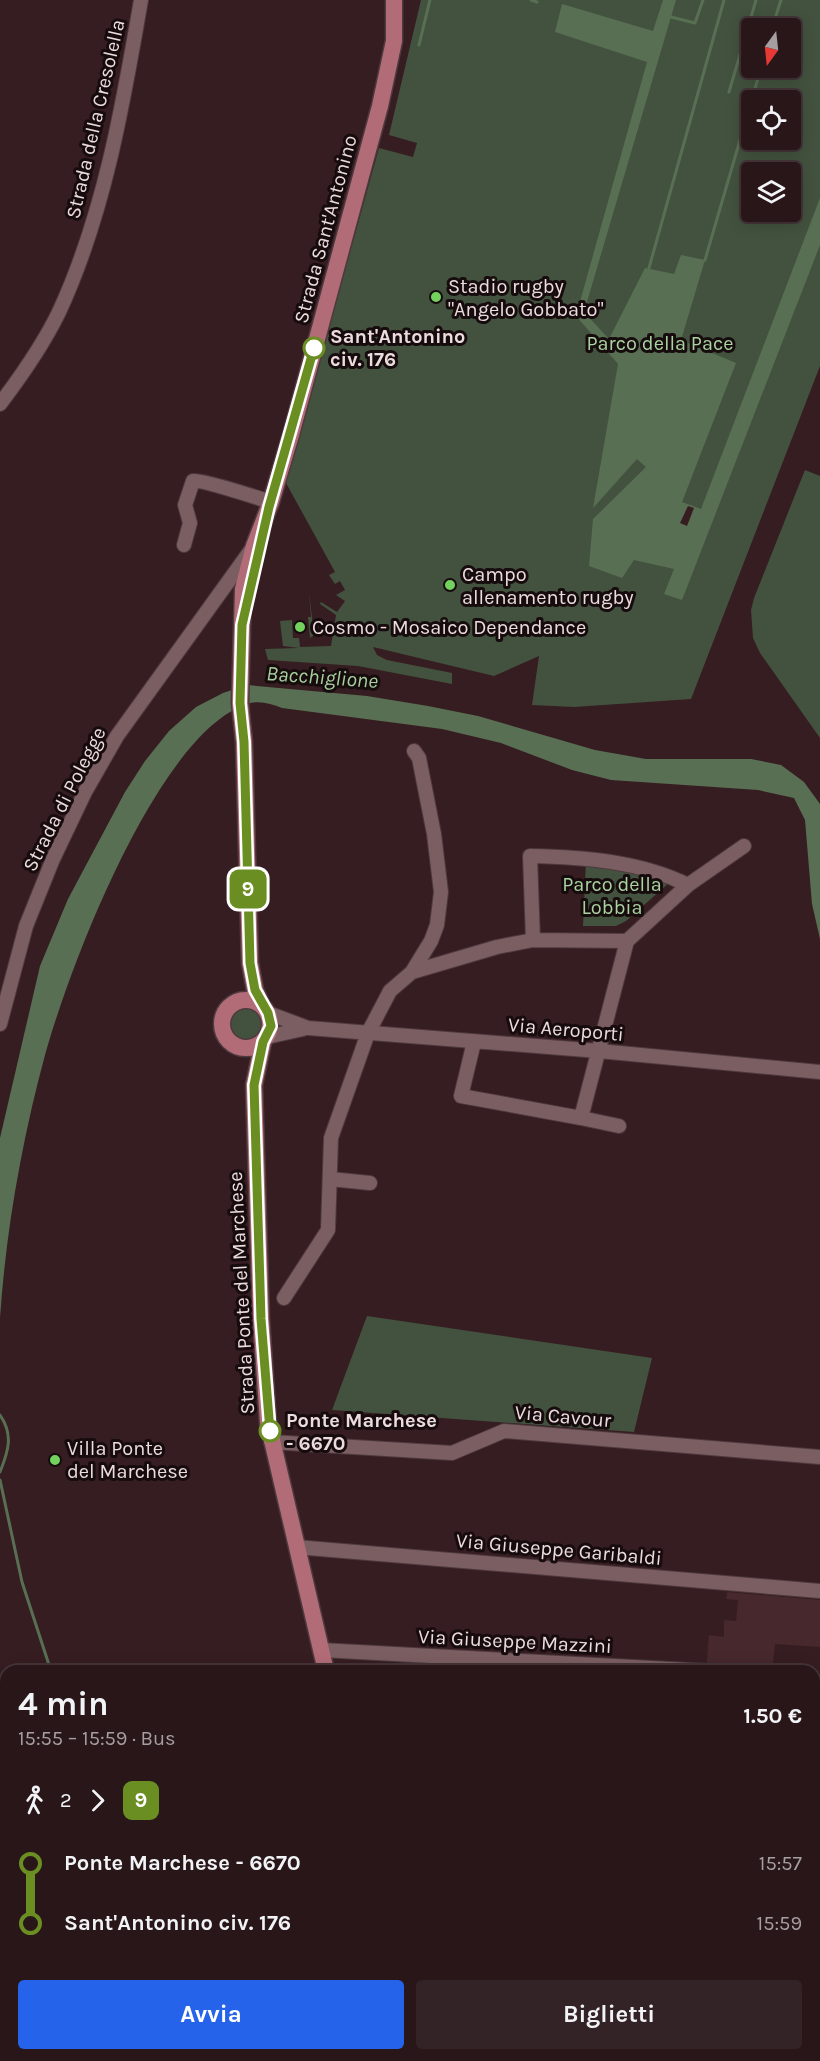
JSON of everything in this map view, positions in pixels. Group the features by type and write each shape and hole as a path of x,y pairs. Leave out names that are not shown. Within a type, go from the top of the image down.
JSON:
{"main road":[{"name":"Strada Sant'Antonino","path":"241,586 270,505 380,106 394,40 394,0"},
{"name":"Strada Sant'Antonino","path":"241,586 270,505"},
{"name":"Strada Ponte del Marchese","path":"241,586 240,703 243,733 250,963 255,990 271,1026 265,1040 254,1085 261,1319 272,1442 325,1665"},
{"name":"Strada Ponte del Marchese","path":"250,963 236,1002 226,1010 222,1023 225,1037 236,1046 254,1085"},
{"path":"236,1002 249,999 265,1009"},
{"path":"236,1046 250,1048 265,1040"}],"street":[{"name":"Strada della Cresolella","path":"0,404 26,369 59,311 93,223 141,0"},
{"path":"184,545 190,523 185,505 193,481 200,479 270,505"},
{"name":"Strada di Polegge","path":"0,1024 26,926 53,859 85,792 117,736 241,586"},
{"path":"284,1298 328,1230 331,1138 368,1033 390,991 412,972 432,941 437,925 441,892 434,834 419,758 414,752"},
{"path":"581,1118 627,941 688,885 744,846"},
{"path":"533,940 530,856 589,858 667,874 688,885"},
{"path":"412,972 497,947 533,940 627,941"},
{"name":"Via Aeroporti","path":"265,1009 308,1028 600,1051 820,1072"},
{"name":"Via Aeroporti","path":"265,1040 308,1028"},
{"path":"474,1042 461,1096 618,1126"},
{"path":"330,1179 370,1183"},
{"name":"Via Cavour","path":"272,1442 452,1453 504,1431 820,1457"},
{"name":"Via Giuseppe Garibaldi","path":"296,1547 820,1591"},
{"name":"Via Giuseppe Mazzini","path":"321,1650 597,1665"}],"shaded area":[{"path":"663,0 676,0 584,312 609,339 645,268 674,274 681,255 705,260 681,340 736,363 682,502 701,509 820,198 820,245 682,600 664,594 674,569 634,560 622,578 589,566 593,519 646,467 637,459 593,508 618,364 576,316 647,62 555,32 562,4 653,31"},
{"path":"247,685 367,696 428,706 478,716 595,750 646,759 751,759 781,765 804,782 820,804 820,939 812,904 805,820 794,798 758,790 611,780 572,770 501,743 442,729 282,708 265,703 247,704 214,724 181,759 150,805 96,913 57,1016 29,1120 11,1219 0,1318 0,1138 40,966 68,899 125,792 145,761 169,731 196,707 223,693"},
{"path":"727,1592 820,1600 820,1647 775,1644 773,1665 706,1665 709,1635 724,1637 724,1620 736,1621 738,1600 726,1599"}],"green space":[{"name":"Parco della Pace","path":"421,0 820,0 820,366 691,699 574,707 532,705 539,656 494,676 373,647 377,655 387,660 452,673 452,684 358,666 268,660 265,649 299,648 283,646 280,621 292,620 293,638 299,638 300,647 331,646 336,615 320,604 321,602 337,612 345,601 336,595 345,590 340,581 335,584 329,575 335,572 286,483 379,148 413,157 417,143 389,135"},
{"path":"805,470 820,476 820,738 760,653 753,638 751,610"},
{"path":"309,592 314,635 310,638 308,617 311,617"},
{"name":"Parco della Lobbia","path":"586,861 668,879 669,883 626,921 616,926 583,926"},
{"path":"246,1008 257,1013 262,1024 257,1035 246,1040 235,1035 230,1024 235,1013"},
{"path":"367,1316 652,1358 634,1432 332,1410"}],"pier":[{"path":"688,506 694,508 687,526 680,523"}],"waterway":[{"path":"419,45 430,0"},
{"path":"531,0 537,2"},
{"path":"671,17 695,23 703,0"},
{"path":"649,268 724,0"},
{"path":"729,92 756,0"},
{"path":"775,18 781,0"},
{"path":"705,260 758,78"},
{"path":"0,1415 8,1437 7,1450 0,1472"},
{"path":"0,1480 22,1582 49,1665"}],"bus line":[{"name":"9","path":"270,1431 261,1319 254,1085 258,1059 271,1026 268,1013 255,990 250,963 244,742 240,703 242,625 269,507 314,348"}],"place":[{"name":"Stadio rugby \"Angelo Gobbato\"","path":"436,297"},
{"name":"Sant'Antonino civ. 176","path":"314,348"},
{"name":"Campo allenamento rugby","path":"450,585"},
{"name":"Cosmo - Mosaico Dependance","path":"300,627"},
{"name":"Ponte Marchese - 6670","path":"270,1431"},
{"name":"Villa Ponte del Marchese","path":"55,1460"}],"water label":[{"name":"Bacchiglione","path":"322,677"}]}
